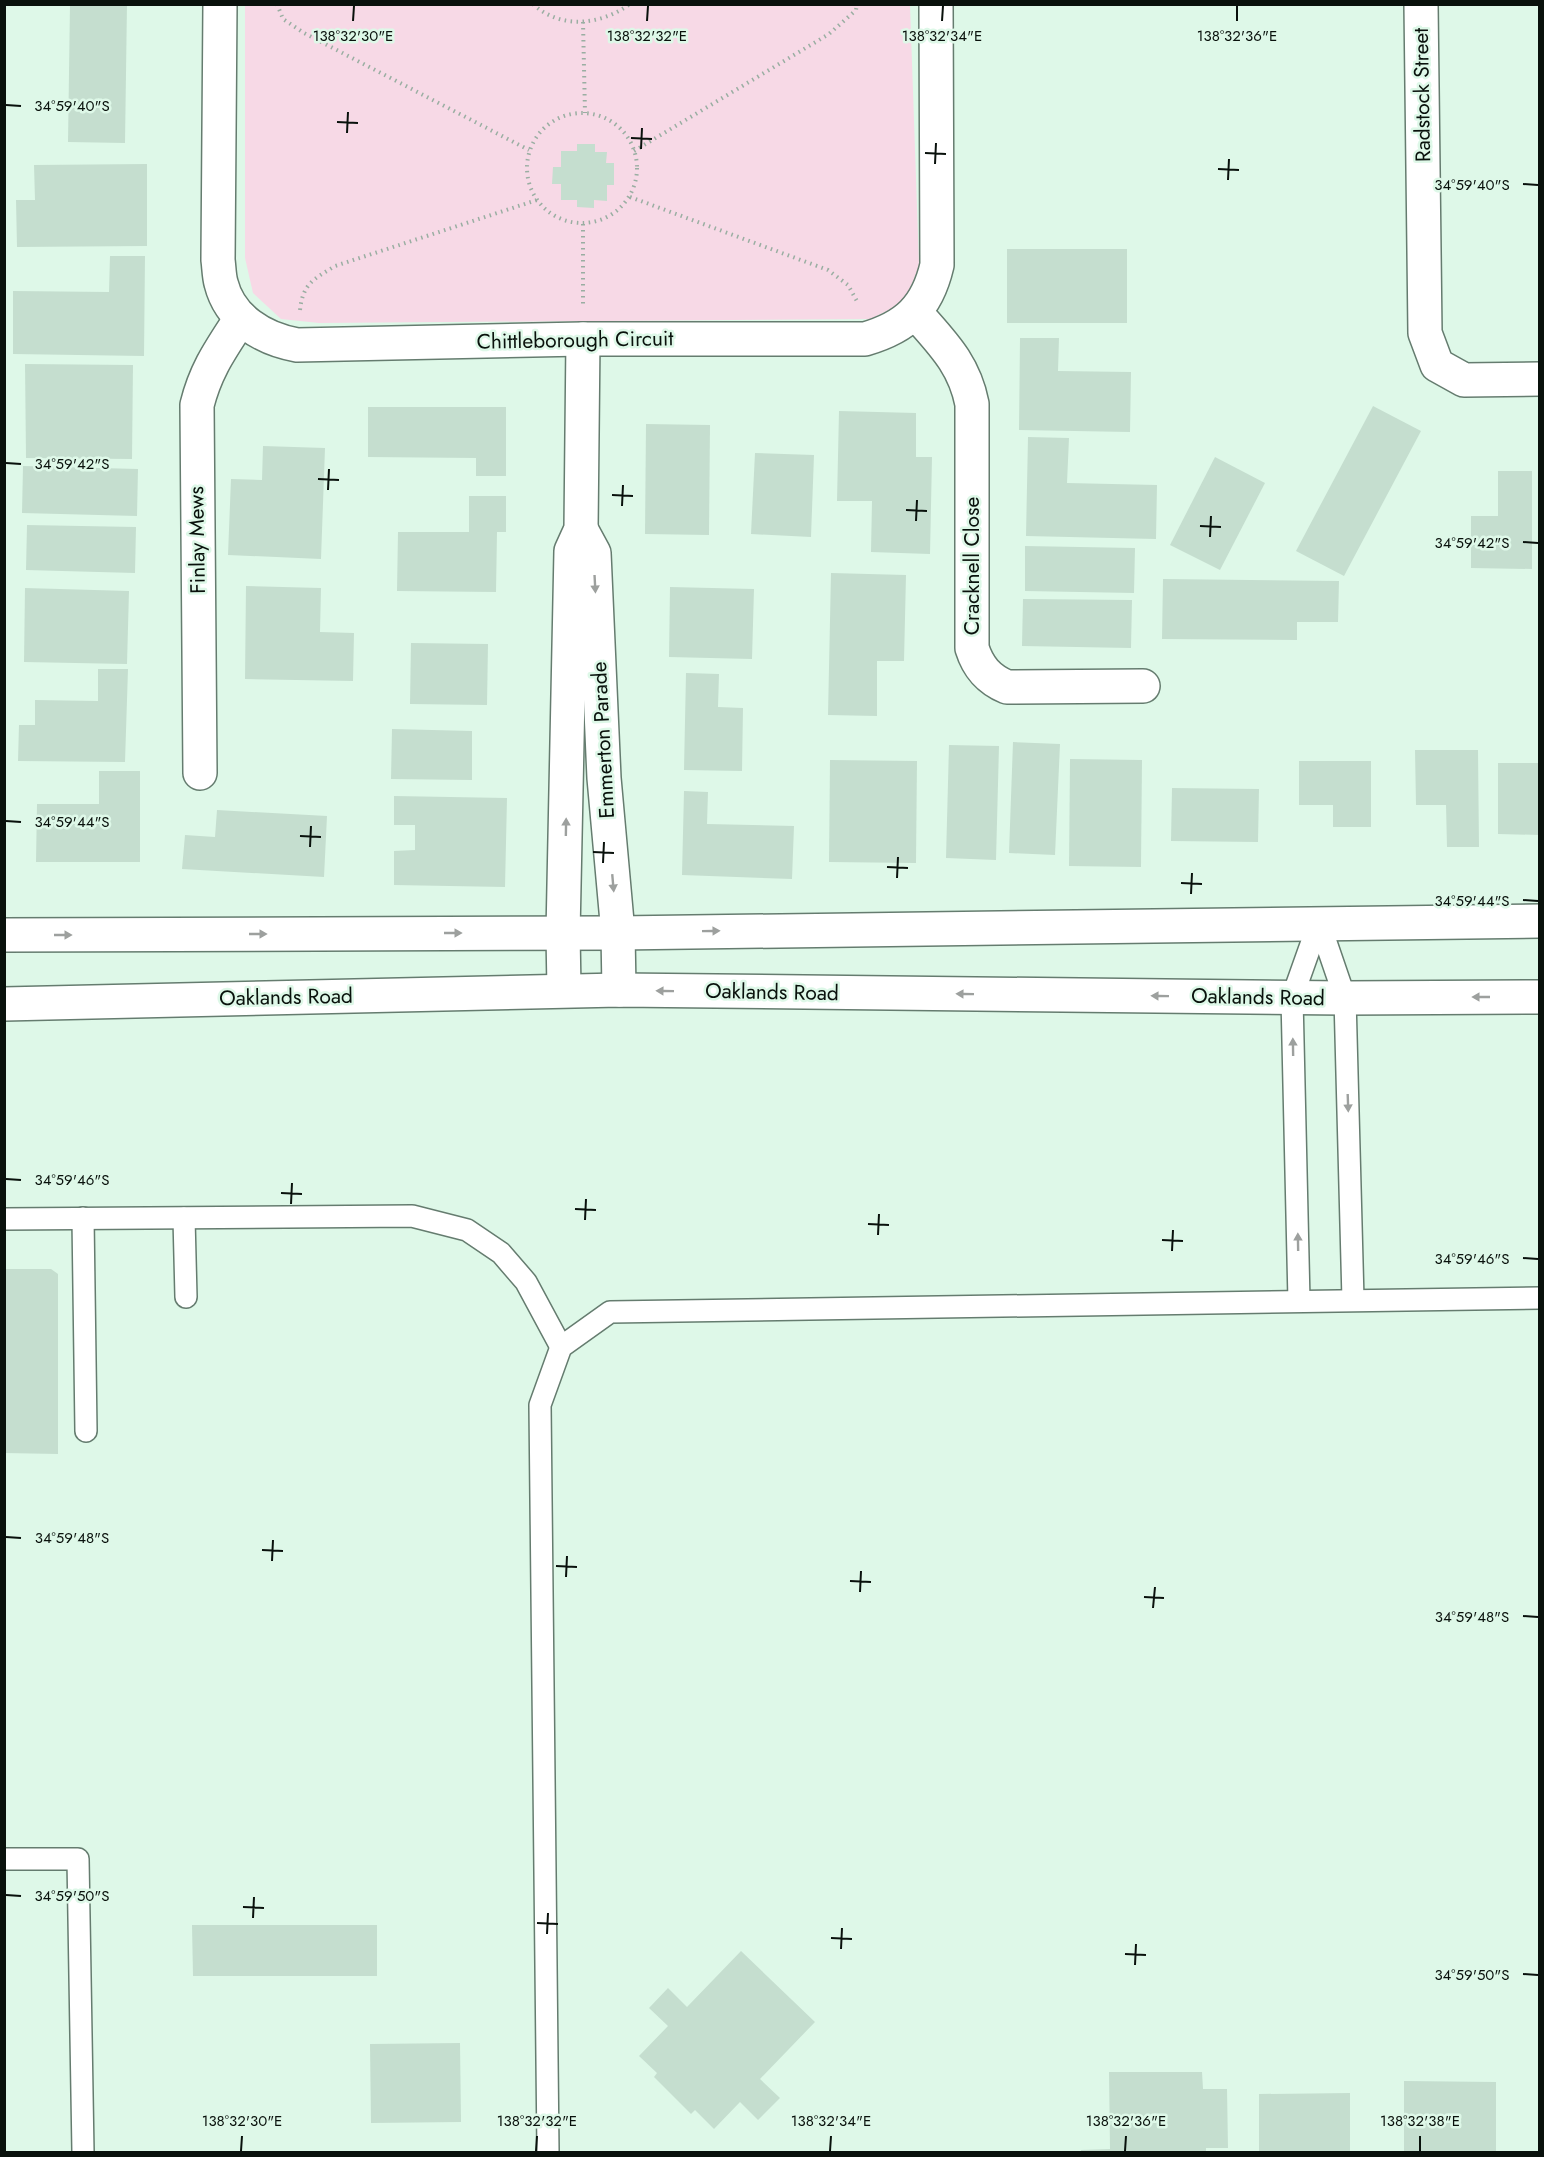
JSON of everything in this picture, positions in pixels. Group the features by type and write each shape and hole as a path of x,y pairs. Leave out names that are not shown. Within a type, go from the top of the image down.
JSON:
{"street":[{"name":"Chittleborough Circuit","path":"220,4 218,260 221,284 230,303 241,318 261,334 281,342 297,345 584,339 865,339 893,329 915,312 924,299 937,265 936,4"},
{"name":"Radstock Street","path":"1421,4 1425,333 1437,365 1464,380 1539,379"},
{"name":"Cracknell Close","path":"915,312 958,365 968,385 972,404 972,648 976,662 995,682 1007,687 1143,686"},
{"name":"Finlay Mews","path":"200,773 195,430 197,405 210,364 241,318"},
{"name":"Emmerton Parade","path":"564,990 563,933 571,551 581,529 584,339"},
{"name":"Emmerton Parade","path":"581,529 594,553 604,778 618,933 619,990"},
{"path":"4,935 618,933 1319,922 1539,921"},
{"name":"Oaklands Road","path":"4,1004 564,990 1292,998 1539,997"}],"lane":[{"path":"1299,1301 1292,998 1319,922"},
{"path":"1319,922 1345,998 1353,1300"},
{"path":"4,1219 412,1216 467,1230 501,1253 526,1282 561,1347"},
{"path":"83,1218 86,1431"},
{"path":"184,1218 186,1297"},
{"path":"548,2152 540,1405 561,1347 610,1312 1539,1298"},
{"path":"4,1859 78,1859 83,2152"}],"path":[{"path":"277,4 283,19 304,33 529,150"},
{"path":"533,4 549,15 565,21 583,22 614,15 630,4"},
{"path":"634,151 828,34 856,10 857,4"},
{"path":"583,22 585,113"},
{"path":"585,113 604,117 620,127 631,142 637,160 636,179 630,197 618,211 601,220 583,224 565,221 549,213 537,200 528,184 526,167 529,150 538,134 551,122 567,115 585,113"},
{"path":"630,197 828,270 848,285 858,304 865,339"},
{"path":"297,345 302,296 310,281 335,266 537,200"},
{"path":"583,224 584,339"}],"shaded area":[{"path":"245,5 910,5 919,265 915,277 907,294 897,305 870,319 319,323 281,319 253,293 245,258"}],"building":[{"path":"70,4 127,4 125,143 68,142"},
{"path":"577,144 595,144 595,152 607,152 606,163 614,163 614,185 607,185 607,201 594,200 594,208 577,207 577,200 561,200 561,184 552,184 553,167 561,167 561,151 577,151"},
{"path":"147,164 147,246 17,247 16,200 35,200 34,165"},
{"path":"1007,249 1127,249 1127,323 1007,323"},
{"path":"110,256 145,256 144,356 13,354 13,291 109,292"},
{"path":"1020,338 1059,338 1058,371 1131,372 1130,432 1019,430"},
{"path":"25,364 133,365 132,459 26,458"},
{"path":"1373,406 1421,431 1344,576 1296,551"},
{"path":"368,407 506,407 506,476 476,476 476,458 368,457"},
{"path":"839,411 916,413 916,457 932,457 930,554 871,552 872,501 837,501"},
{"path":"646,424 710,425 709,535 645,534"},
{"path":"1028,437 1069,438 1067,483 1157,485 1156,539 1026,536"},
{"path":"263,446 325,448 321,559 228,555 231,479 262,480"},
{"path":"755,453 814,455 811,537 751,534"},
{"path":"1215,457 1265,483 1220,570 1170,545"},
{"path":"23,466 138,469 137,516 22,513"},
{"path":"1498,471 1532,471 1532,569 1471,568 1471,516 1498,516"},
{"path":"469,496 506,496 506,532 497,532 496,592 397,591 398,532 469,532"},
{"path":"27,525 136,527 135,573 26,570"},
{"path":"1025,546 1135,548 1134,593 1025,591"},
{"path":"831,573 906,575 904,661 877,661 877,716 828,715"},
{"path":"1163,579 1339,581 1338,622 1297,622 1297,640 1162,639"},
{"path":"246,586 321,588 320,632 354,633 353,681 245,679"},
{"path":"670,587 754,589 752,659 669,657"},
{"path":"25,588 129,591 127,664 24,662"},
{"path":"1023,599 1132,600 1131,648 1022,646"},
{"path":"411,643 488,644 487,705 410,704"},
{"path":"98,669 128,669 125,762 18,761 19,725 35,725 35,700 98,701"},
{"path":"686,673 719,674 718,707 743,708 742,771 684,770"},
{"path":"392,729 472,731 472,780 391,779"},
{"path":"1013,742 1060,744 1055,855 1009,853"},
{"path":"949,745 999,746 996,860 946,858"},
{"path":"1415,750 1478,750 1479,847 1447,847 1446,805 1416,805"},
{"path":"1070,759 1142,760 1141,867 1069,866"},
{"path":"830,760 917,761 916,863 829,862"},
{"path":"1299,761 1371,761 1371,827 1333,827 1333,805 1299,805"},
{"path":"1498,763 1540,763 1540,835 1498,834"},
{"path":"99,771 140,771 140,862 36,862 37,804 99,804"},
{"path":"1172,788 1259,789 1258,842 1171,841"},
{"path":"684,791 708,792 707,824 794,826 792,879 682,875"},
{"path":"394,796 507,798 505,887 394,885 394,851 415,850 415,825 394,825"},
{"path":"217,810 327,816 324,877 182,869 185,835 215,837"},
{"path":"4,1269 51,1269 58,1274 58,1454 4,1453"},
{"path":"192,1925 377,1925 377,1976 193,1976"},
{"path":"741,1951 815,2022 760,2079 780,2098 758,2120 740,2102 714,2129 695,2110 691,2114 654,2077 657,2073 639,2056 668,2026 649,2008 668,1988 687,2007"},
{"path":"460,2043 461,2122 371,2123 370,2044"},
{"path":"1109,2072 1202,2072 1203,2089 1227,2089 1228,2148 1206,2148 1206,2152 1081,2152 1081,2150 1110,2149"},
{"path":"1404,2081 1496,2082 1496,2152 1404,2152"},
{"path":"1350,2093 1350,2152 1259,2152 1259,2094"}]}
